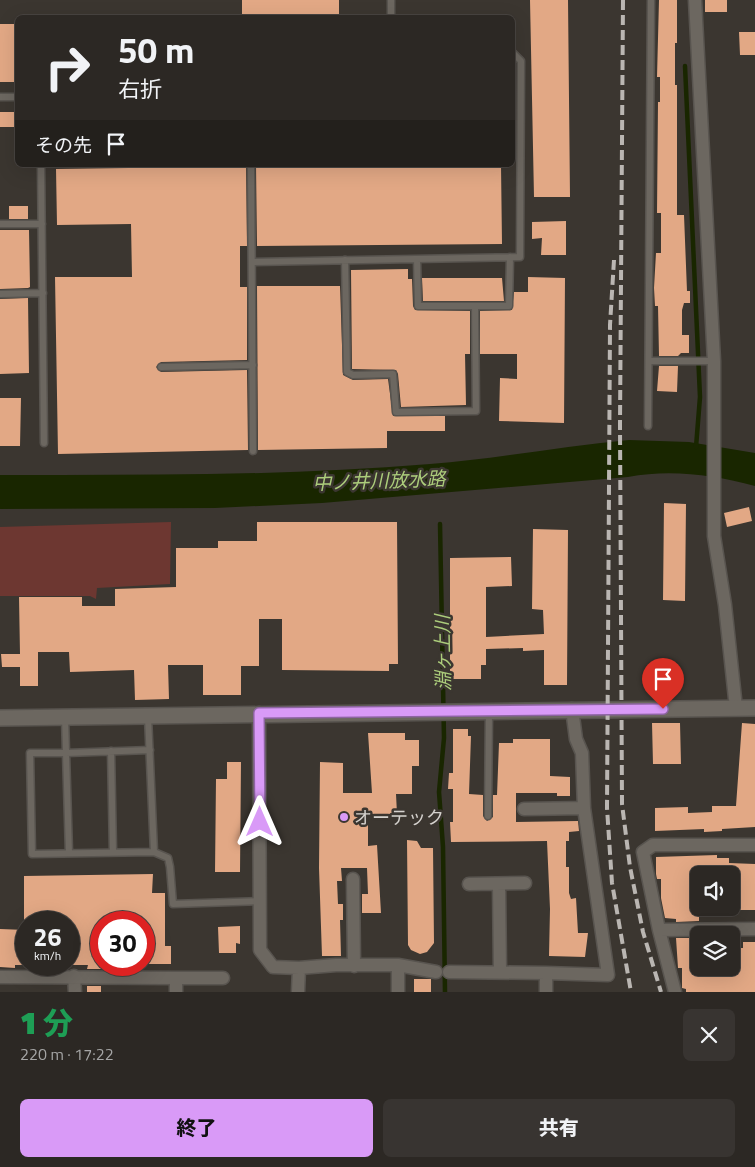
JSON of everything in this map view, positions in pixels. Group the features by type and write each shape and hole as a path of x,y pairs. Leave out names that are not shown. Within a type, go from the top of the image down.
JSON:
{"street":[{"path":"694,0 714,361 714,536 725,605 736,708"},
{"path":"0,718 259,713 755,708"},
{"path":"259,713 260,950 273,967 398,965 442,972 608,975 584,808 582,753 576,739 572,710"},
{"path":"524,809 584,808"},
{"path":"675,992 659,930 643,852 654,845 755,845"},
{"path":"352,879 354,966"},
{"path":"469,884 525,883"},
{"path":"499,884 500,972"},
{"path":"659,930 755,930"},
{"path":"398,965 398,992"},
{"path":"298,992 299,968"},
{"path":"546,973 546,992"},
{"path":"74,976 75,992"},
{"path":"0,977 223,978"},
{"path":"176,978 176,992"}],"lane":[{"path":"391,0 391,15"},
{"path":"648,426 651,0"},
{"path":"252,262 520,257 521,60 515,55"},
{"path":"0,97 15,97"},
{"path":"41,167 44,443"},
{"path":"250,167 253,451"},
{"path":"0,224 42,224"},
{"path":"417,259 418,306 510,306 510,257"},
{"path":"345,260 347,372 352,375 393,374 396,412 476,411 475,306"},
{"path":"0,294 43,293"},
{"path":"649,362 714,361"},
{"path":"161,367 253,365"},
{"path":"488,816 489,711"},
{"path":"148,715 154,852"},
{"path":"65,717 69,853"},
{"path":"150,750 30,753 32,854 154,852 168,858 173,904 260,901"},
{"path":"111,751 113,852"}],"shaded area":[{"path":"171,522 170,584 97,588 96,599 90,596 0,596 0,527"}],"water":[{"name":"中ノ井川放水路","path":"629,440 689,442 755,453 755,486 708,476 660,473 322,503 215,508 0,509 0,475 215,474 323,471 455,462"}],"building":[{"path":"242,0 339,0 339,15 242,15"},
{"path":"530,0 568,0 570,197 534,197"},
{"path":"659,0 677,0 675,85 677,85 677,215 684,215 687,291 690,291 690,303 684,303 682,310 682,335 689,335 689,353 681,353 678,356 659,356 658,306 655,306 654,288 656,253 661,253 661,213 657,213 658,102 660,102 660,77 657,77"},
{"path":"705,0 727,0 727,12 705,12"},
{"path":"0,24 15,24 15,82 0,82"},
{"path":"739,32 755,32 755,55 740,55"},
{"path":"0,112 15,112 15,127 0,127"},
{"path":"246,167 247,246 240,246 240,287 247,287 247,360 161,362 156,367 161,372 247,370 248,450 58,454 55,277 132,277 131,224 57,225 56,169"},
{"path":"256,167 501,167 502,244 257,246"},
{"path":"9,206 28,206 28,219 9,219"},
{"path":"566,221 566,255 541,255 542,238 532,239 532,222"},
{"path":"0,230 29,230 30,287 0,289"},
{"path":"408,269 408,279 412,279 413,306 415,310 470,311 470,354 465,354 466,405 401,407 396,370 352,369 351,270"},
{"path":"528,277 565,278 564,423 499,421 500,378 517,379 517,354 480,354 480,311 512,310 514,292 528,292"},
{"path":"422,278 502,278 504,301 423,301"},
{"path":"257,286 340,286 343,375 353,380 388,379 393,416 445,416 445,431 387,431 387,448 258,450"},
{"path":"28,298 29,373 0,374 0,299"},
{"path":"659,366 678,366 677,392 657,391"},
{"path":"0,398 21,398 20,446 0,446"},
{"path":"664,503 686,504 685,601 663,600"},
{"path":"749,507 752,521 727,527 724,513"},
{"path":"257,522 397,522 398,664 389,664 389,671 282,670 282,619 259,619 259,666 241,666 241,695 203,695 203,665 168,665 169,699 135,700 134,670 70,672 69,652 38,652 38,686 20,686 20,667 2,667 1,654 20,654 19,597 82,597 82,606 115,606 115,589 176,587 176,548 218,548 218,541 257,541"},
{"path":"533,529 568,530 567,685 544,685 544,650 523,651 523,648 486,649 486,665 481,665 481,679 450,679 450,558 511,557 512,586 486,587 486,637 544,634 543,610 532,609"},
{"path":"652,723 680,723 681,764 653,764"},
{"path":"742,723 755,724 755,827 704,832 704,829 655,831 655,808 688,807 688,813 712,812 712,806 736,806"},
{"path":"453,729 468,729 468,736 471,736 469,794 483,795 483,816 487,821 493,817 493,795 497,795 499,743 513,743 513,739 550,739 550,776 570,777 570,796 557,796 557,793 516,793 516,822 578,821 579,831 569,832 569,841 566,841 566,867 569,867 569,893 571,899 576,898 578,933 588,933 585,957 549,956 550,909 547,841 451,842 450,822 453,822 453,789 448,789 449,773 453,773"},
{"path":"368,733 405,733 405,740 419,740 419,766 412,766 412,794 396,794 397,814 368,814 368,846 377,845 381,913 362,913 362,894 368,894 367,868 341,868 342,881 337,881 338,904 343,904 343,920 340,920 341,956 322,956 319,868 320,762 343,763 343,793 372,793"},
{"path":"227,762 241,762 240,872 215,872 216,779 227,779"},
{"path":"407,840 417,841 421,848 433,848 434,943 427,952 420,954 411,950 408,945"},
{"path":"717,855 717,858 729,858 729,863 755,864 755,910 740,910 740,866 690,866 690,916 699,916 699,921 676,922 676,919 665,918 661,898 661,879 657,879 656,874 656,857"},
{"path":"153,874 152,893 165,893 165,946 171,946 171,964 155,964 155,911 90,911 90,969 87,969 88,965 80,965 80,911 24,911 24,876"},
{"path":"240,926 240,944 236,943 236,953 219,953 218,927"},
{"path":"0,929 15,930 15,968 0,967"},
{"path":"676,938 690,938 690,976 740,976 740,948 743,948 743,942 755,942 755,992 686,992 686,989 682,988 682,968 678,968"},
{"path":"414,979 431,979 431,992 414,992"},
{"path":"87,986 101,986 101,992 87,992"}],"waterway":[{"path":"685,66 700,397 696,447"},
{"name":"淵ヶ上川","path":"440,524 444,738 439,792 443,847 445,992"}],"railway":[{"path":"623,0 620,425 622,804 630,867 643,932 661,992"},
{"path":"614,260 610,325 607,808 612,883 631,992"}],"place":[{"name":"オーテック","path":"344,817"}],"route":[{"path":"260,822 259,713 663,709"}]}
